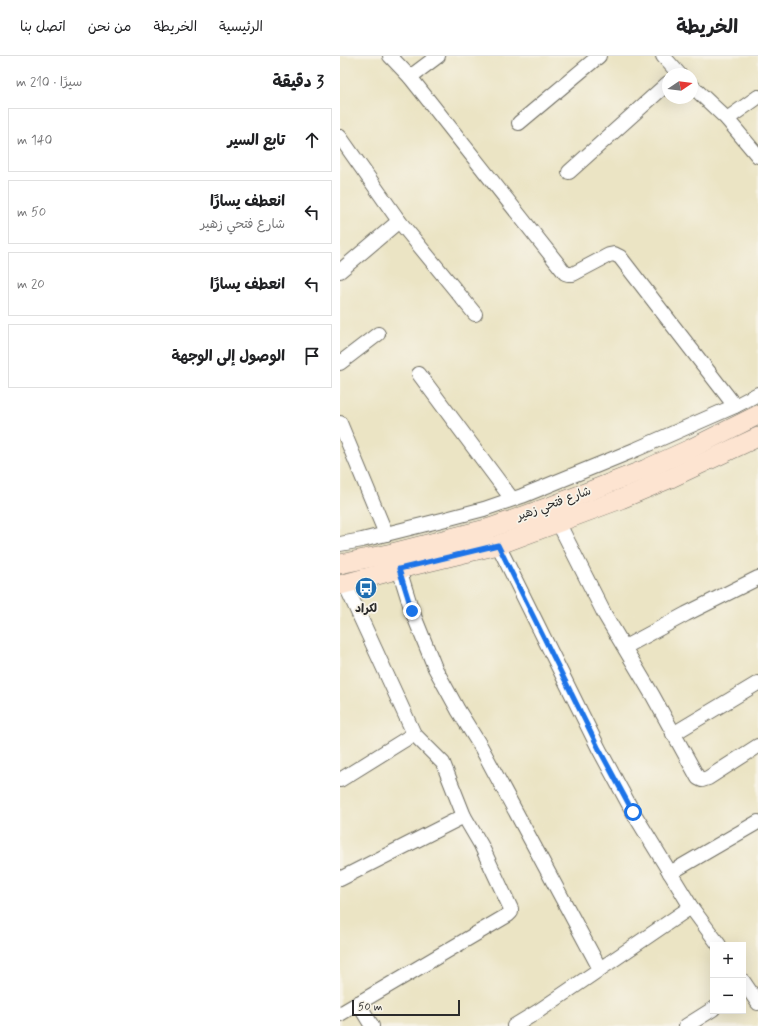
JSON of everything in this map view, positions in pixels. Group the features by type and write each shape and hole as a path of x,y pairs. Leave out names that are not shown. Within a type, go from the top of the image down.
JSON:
{"street":[{"path":"390,56 410,78 565,272 568,274 573,274 609,255 614,254 620,257 735,406"},
{"path":"410,78 438,56"},
{"path":"519,123 599,56"},
{"path":"663,56 674,68"},
{"path":"569,172 662,88"},
{"path":"698,92 727,119 758,156"},
{"path":"727,119 758,97"},
{"path":"340,137 399,222 475,314"},
{"path":"340,271 399,222"},
{"path":"340,363 378,334"},
{"path":"419,374 512,499"},
{"path":"340,544 484,509 512,499 637,450 735,406 758,394"},
{"name":"شارع فتحي زهير","path":"340,564 392,553 490,528 646,469 758,415"},
{"path":"340,423 386,534"},
{"name":"شارع فتحي زهير","path":"342,585 399,569 498,545 621,499 671,478 758,437"},
{"path":"558,522 605,615 698,778 702,780 713,775 758,746"},
{"path":"498,545 599,749 633,812 691,907 717,942"},
{"path":"399,569 412,611 435,668 458,710 481,747 600,969"},
{"path":"625,648 686,614 758,578"},
{"path":"340,1014 457,946 511,912 510,906 481,845 464,816 443,763 414,734 342,585"},
{"path":"673,734 758,682"},
{"path":"340,780 414,734"},
{"path":"340,879 464,816"},
{"path":"670,873 758,822"},
{"path":"514,1026 537,1012 691,907"},
{"path":"746,989 758,1004"},
{"path":"358,1003 372,1026"},
{"path":"686,1026 710,1011"}],"place":[{"name":"لكراد","path":"366,588"}],"route":[{"path":"412,611 399,569 498,545 599,749 633,812"}]}
